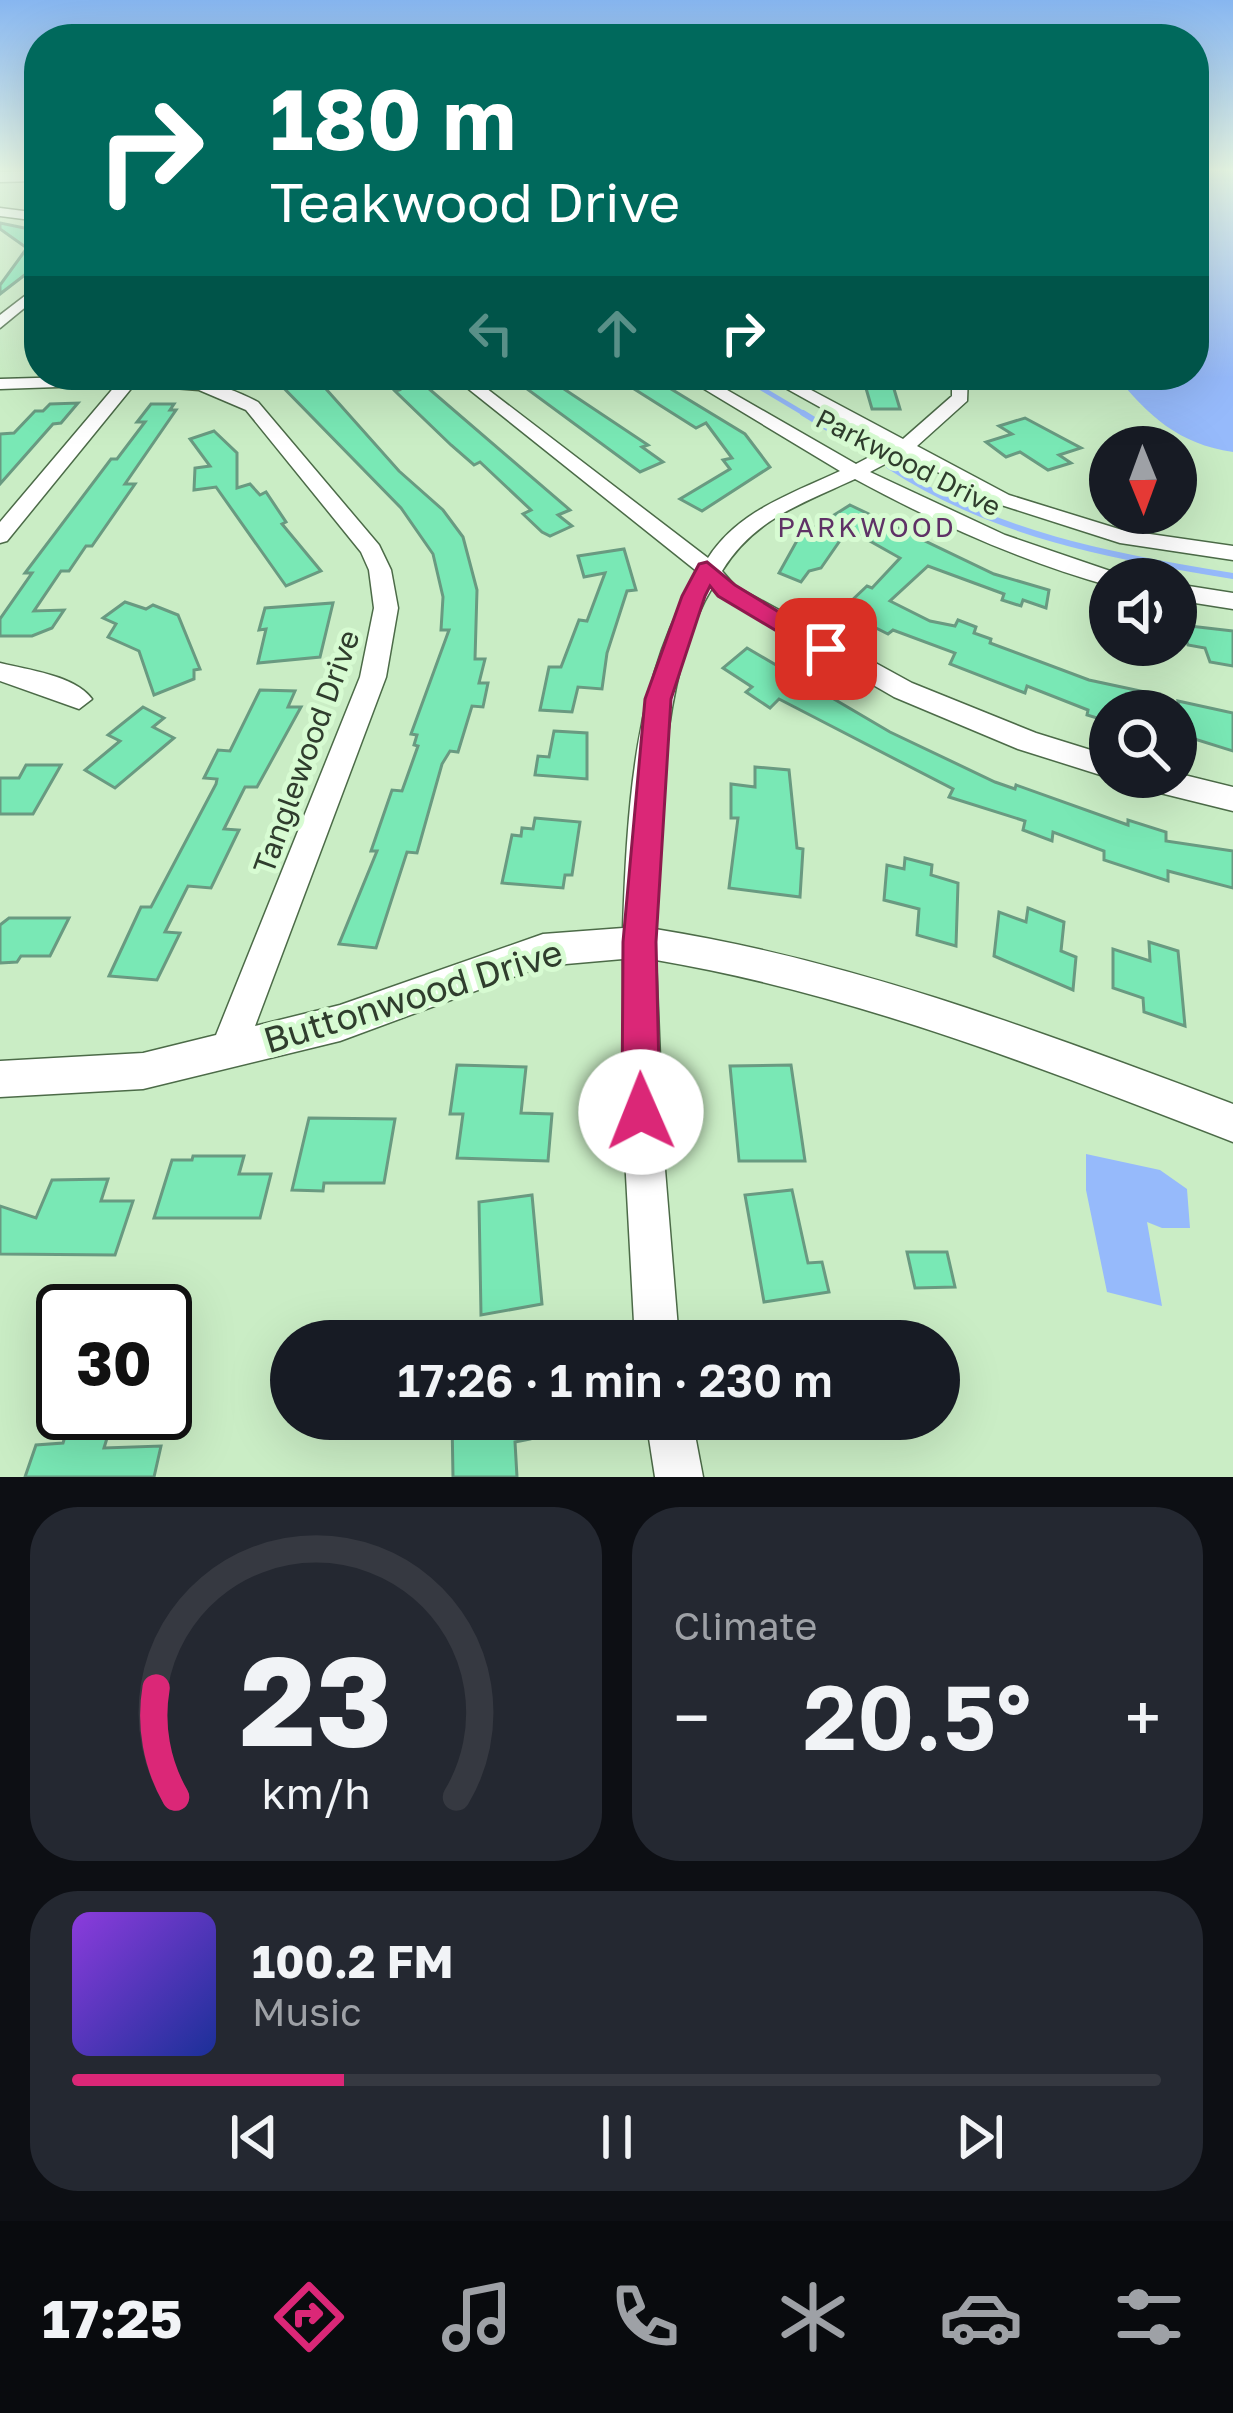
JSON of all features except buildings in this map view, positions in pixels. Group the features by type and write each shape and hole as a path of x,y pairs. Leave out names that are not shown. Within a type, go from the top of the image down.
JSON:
{"street":[{"path":"0,323 24,302"},
{"path":"0,536 121,390"},
{"name":"Tanglewood Drive","path":"217,390 247,401 361,535 385,588 382,643 373,677 228,1051"},
{"path":"478,390 707,569 727,591 903,690 1089,760"},
{"name":"Parkwood Drive","path":"722,390 876,459 957,479 1059,520 1142,540 1233,553"},
{"name":"Parkwood Drive","path":"789,390 967,531 1089,572"},
{"path":"656,1320 640,1078 640,942 658,699 693,596 707,569 743,529 876,459 952,408 962,397 961,390"},
{"path":"1197,595 1233,601"},
{"path":"0,672 79,699"},
{"path":"1197,790 1233,799"},
{"name":"Buttonwood Drive","path":"0,1079 143,1071 340,1023 543,950 640,942 743,958 988,1030 1233,1123"},
{"path":"673,1440 679,1477"}],"water":[{"path":"1209,240 1233,240 1233,452 1197,442 1197,426 1166,426 1128,390 1209,390"},
{"path":"1086,1154 1160,1170 1187,1189 1190,1228 1162,1228 1147,1222 1162,1306 1107,1292 1086,1190"}],"waterway":[{"path":"764,390 804,414"},
{"path":"804,414 808,416"},
{"path":"804,414 860,448"},
{"path":"889,466 1011,526 1099,551 1233,576"}],"district":[{"name":"PARKWOOD","path":"867,528"}],"route":[{"path":"641,1112 640,942 658,699 707,569 727,591 826,649"}]}
